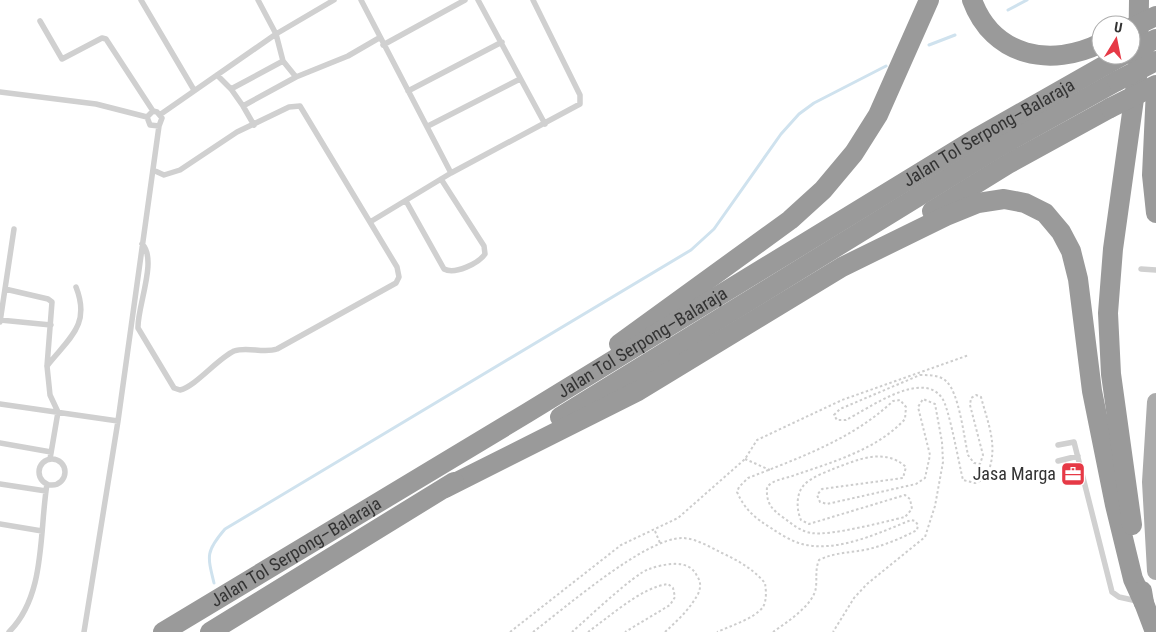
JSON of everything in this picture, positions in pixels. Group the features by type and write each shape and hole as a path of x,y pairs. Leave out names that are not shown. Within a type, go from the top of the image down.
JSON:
{"highway":[{"path":"527,413 678,299 790,220 823,190 854,153 878,115 927,0"},
{"path":"972,0 987,28 1008,46 1027,54 1050,57 1067,56 1091,47"},
{"path":"1139,0 1138,70 1113,249 1108,314 1111,374 1121,456 1144,603"},
{"path":"1141,23 1156,16"},
{"path":"1141,46 1156,39"},
{"name":"Jalan Tol Serpong–Balaraja","path":"210,632 997,148 1156,61"},
{"name":"Jalan Tol Serpong–Balaraja","path":"163,632 527,413 975,139 1105,65"},
{"path":"445,488 638,391 1008,164 1110,108 1156,87 1152,175 1156,213"},
{"path":"842,267 946,216 978,203 1004,199 1025,203 1045,213 1061,232 1071,251 1078,279 1092,391 1115,505 1133,579 1155,632"}],"main road":[{"path":"1156,402 1151,482 1156,571"}],"lane":[{"path":"141,0 194,90"},
{"path":"258,0 276,34 283,61 296,77"},
{"path":"161,114 276,34 334,0"},
{"path":"361,0 379,38 428,126 451,173"},
{"path":"383,45 465,0"},
{"path":"478,0 545,124"},
{"path":"370,222 451,173 579,105 581,100 533,0"},
{"path":"40,21 62,59 102,38 106,39 153,111 161,114"},
{"path":"243,106 296,77 326,67 379,38"},
{"path":"408,91 502,42"},
{"path":"231,89 283,61"},
{"path":"217,75 231,89 254,125"},
{"path":"428,126 520,79"},
{"path":"0,92 96,104 147,117"},
{"path":"142,244 148,254 148,266 138,328 174,388 180,390 232,352 277,349 396,283 399,277 397,267 302,108 294,105 254,125 221,142 180,170 164,175 153,170"},
{"path":"147,117 153,111"},
{"path":"84,632 118,421 158,126 162,118 161,114"},
{"path":"147,117 150,125 158,126"},
{"path":"406,201 444,269 454,271 481,259 485,254 484,246 441,179"},
{"path":"14,230 0,320 51,325"},
{"path":"1141,269 1156,270"},
{"path":"47,366 78,327 82,311 76,287"},
{"path":"5,289 51,300 51,325 47,366 50,395 58,412 50,459 40,468 39,475 47,484 54,485 64,477 65,470 62,464 50,459"},
{"path":"0,404 118,421"},
{"path":"1058,445 1074,442 1112,592 1119,597 1144,603"},
{"path":"0,444 51,452"},
{"path":"1058,461 1078,456"},
{"path":"0,484 46,491"},
{"path":"9,632 20,621 31,600 47,484"},
{"path":"0,524 42,530"}],"path":[{"path":"510,632 621,545 678,518 745,459 757,440 842,400 969,355"},
{"path":"931,374 946,380 954,393 968,455 974,463 980,464 983,455 970,405 971,398 976,394 981,397 993,457 985,479 974,484 963,480 943,398 933,389 920,387 906,389 846,420 837,420 834,415 840,409 920,375 931,374"},
{"path":"774,632 806,605 814,594 816,587 815,570 819,560 830,554 868,549 906,536 917,530 918,525 915,521 911,520 849,542 822,546 802,544 754,518 743,505 737,492 739,487 748,478 823,448 879,414 893,401 900,400 906,407 906,419 894,431 876,443 793,476 772,482 767,487 766,499 772,509 797,528 811,533 842,530 905,517 912,509 910,499 905,495 809,524 801,520 797,512 799,492 805,483 863,457 884,456 899,460 906,467 906,473 903,478 822,489 817,495 820,502 827,504 916,484 925,478 930,455 918,407 923,399 934,404 942,442 943,462 935,506 925,538 867,584 854,598 833,632"},
{"path":"745,459 770,470"},
{"path":"655,530 660,543"},
{"path":"533,632 630,560 660,543 683,538 700,542 741,562 765,583 766,596 763,607 752,615 717,632"},
{"path":"572,632 647,569 677,563 688,566 696,572 701,582 698,594 683,615 665,632"},
{"path":"588,632 628,603 658,585 668,584 672,588 675,597 670,605 625,632"}],"waterway":[{"path":"1008,10 1027,0"},
{"path":"929,45 955,35"},
{"path":"214,583 209,559 211,548 225,529 691,250 714,229 781,134 799,114 814,103 886,66"}],"place":[{"name":"Jasa Marga","path":"1073,474"}]}
